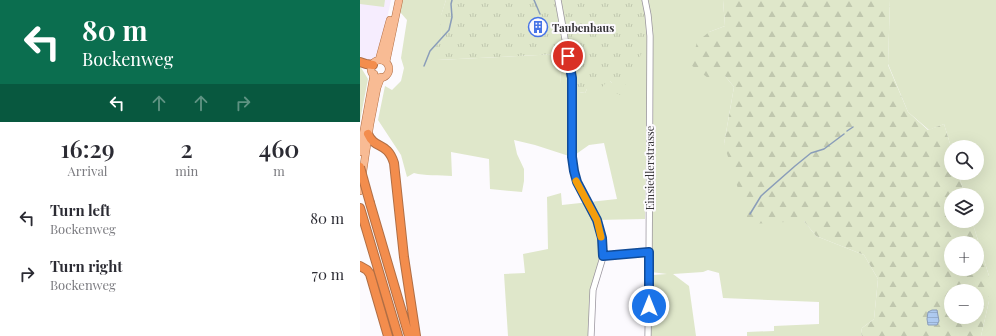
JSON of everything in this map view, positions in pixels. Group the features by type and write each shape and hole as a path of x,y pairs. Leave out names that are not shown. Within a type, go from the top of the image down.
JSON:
{"highway":[{"path":"360,62 366,64 379,62"},
{"path":"368,134 372,142 383,146 387,150 394,163 404,257 416,336"},
{"path":"360,167 409,336"},
{"path":"360,208 398,336"},
{"path":"360,266 367,270 370,274 388,336"}],"main road":[{"path":"379,62 395,0"},
{"path":"360,152 374,74 372,68 379,62 399,0"},
{"path":"374,74 381,77 386,76 389,71 389,66 379,62"},
{"path":"360,191 368,134 377,88 381,77"}],"street":[{"path":"558,0 572,78 572,157 574,171 577,182 597,220 602,238 603,256 593,290 591,336"},
{"name":"Einsiedlerstrasse","path":"645,0 650,36 648,336"},
{"path":"603,256 649,252"}],"shaded area":[{"path":"360,0 391,0 380,52 374,59 368,62 360,56"}],"green space":[{"path":"360,0 385,0 384,7 360,4"},
{"path":"402,0 446,0 441,16 442,41 437,60 559,54 561,84 572,88 579,88 579,92 585,93 587,89 606,81 610,81 612,83 648,41 645,219 597,220 599,235 599,264 589,336 508,336 504,274 525,273 523,254 548,249 547,197 561,193 562,205 617,199 604,143 589,145 572,157 514,140 517,154 524,169 522,192 490,189 489,159 451,152 452,176 414,173 407,177 401,155 378,120 385,86 392,90 401,81 404,68 401,58 407,20 400,12"},
{"path":"446,0 644,0 648,41 620,95 612,91 612,83 610,81 606,81 596,93 587,89 585,93 579,92 578,88 561,85 559,54 437,60 431,49 442,41 440,18"},
{"path":"647,0 723,0 725,26 709,32 725,76 734,87 724,144 804,221 816,236 864,255 878,279 874,319 862,328 862,336 747,336 747,332 774,331 774,326 819,324 819,302 723,298 719,273 708,270 703,272 673,274 689,286 696,336 649,336 651,278 653,275 667,274 651,272"},
{"path":"723,0 890,0 888,65 908,112 928,130 944,124 949,140 944,140 944,180 960,180 963,188 944,188 944,228 974,228 977,236 944,236 944,276 984,276 984,260 989,276 989,301 984,323 984,284 944,284 944,324 984,324 981,336 862,336 862,328 874,319 878,279 864,255 816,236 804,221 749,224 724,144 734,87 725,76 712,81 691,65 697,42 709,32 725,26"},
{"path":"890,0 996,0 996,336 981,336 989,301 989,276 984,260 984,236 977,236 974,228 984,228 984,188 963,188 960,180 984,180 984,140 949,140 944,124 929,130 908,112 888,64"},
{"path":"360,66 368,79 360,121"}],"water":[{"path":"937,310 939,321 937,325 928,325 928,312"}],"waterway":[{"path":"424,66 430,51 449,30 452,17 452,0"},
{"path":"534,0 540,14"},
{"path":"847,131 853,127"},
{"path":"750,214 761,196 795,166 811,153 824,149 844,134"}],"slow traffic":[{"path":"576,181 597,220 601,237"}],"place":[{"name":"Taubenhaus","path":"538,27"}],"route":[{"path":"568,56 572,78 572,157 576,180 597,220 602,238 603,256 649,252 649,306"}]}
